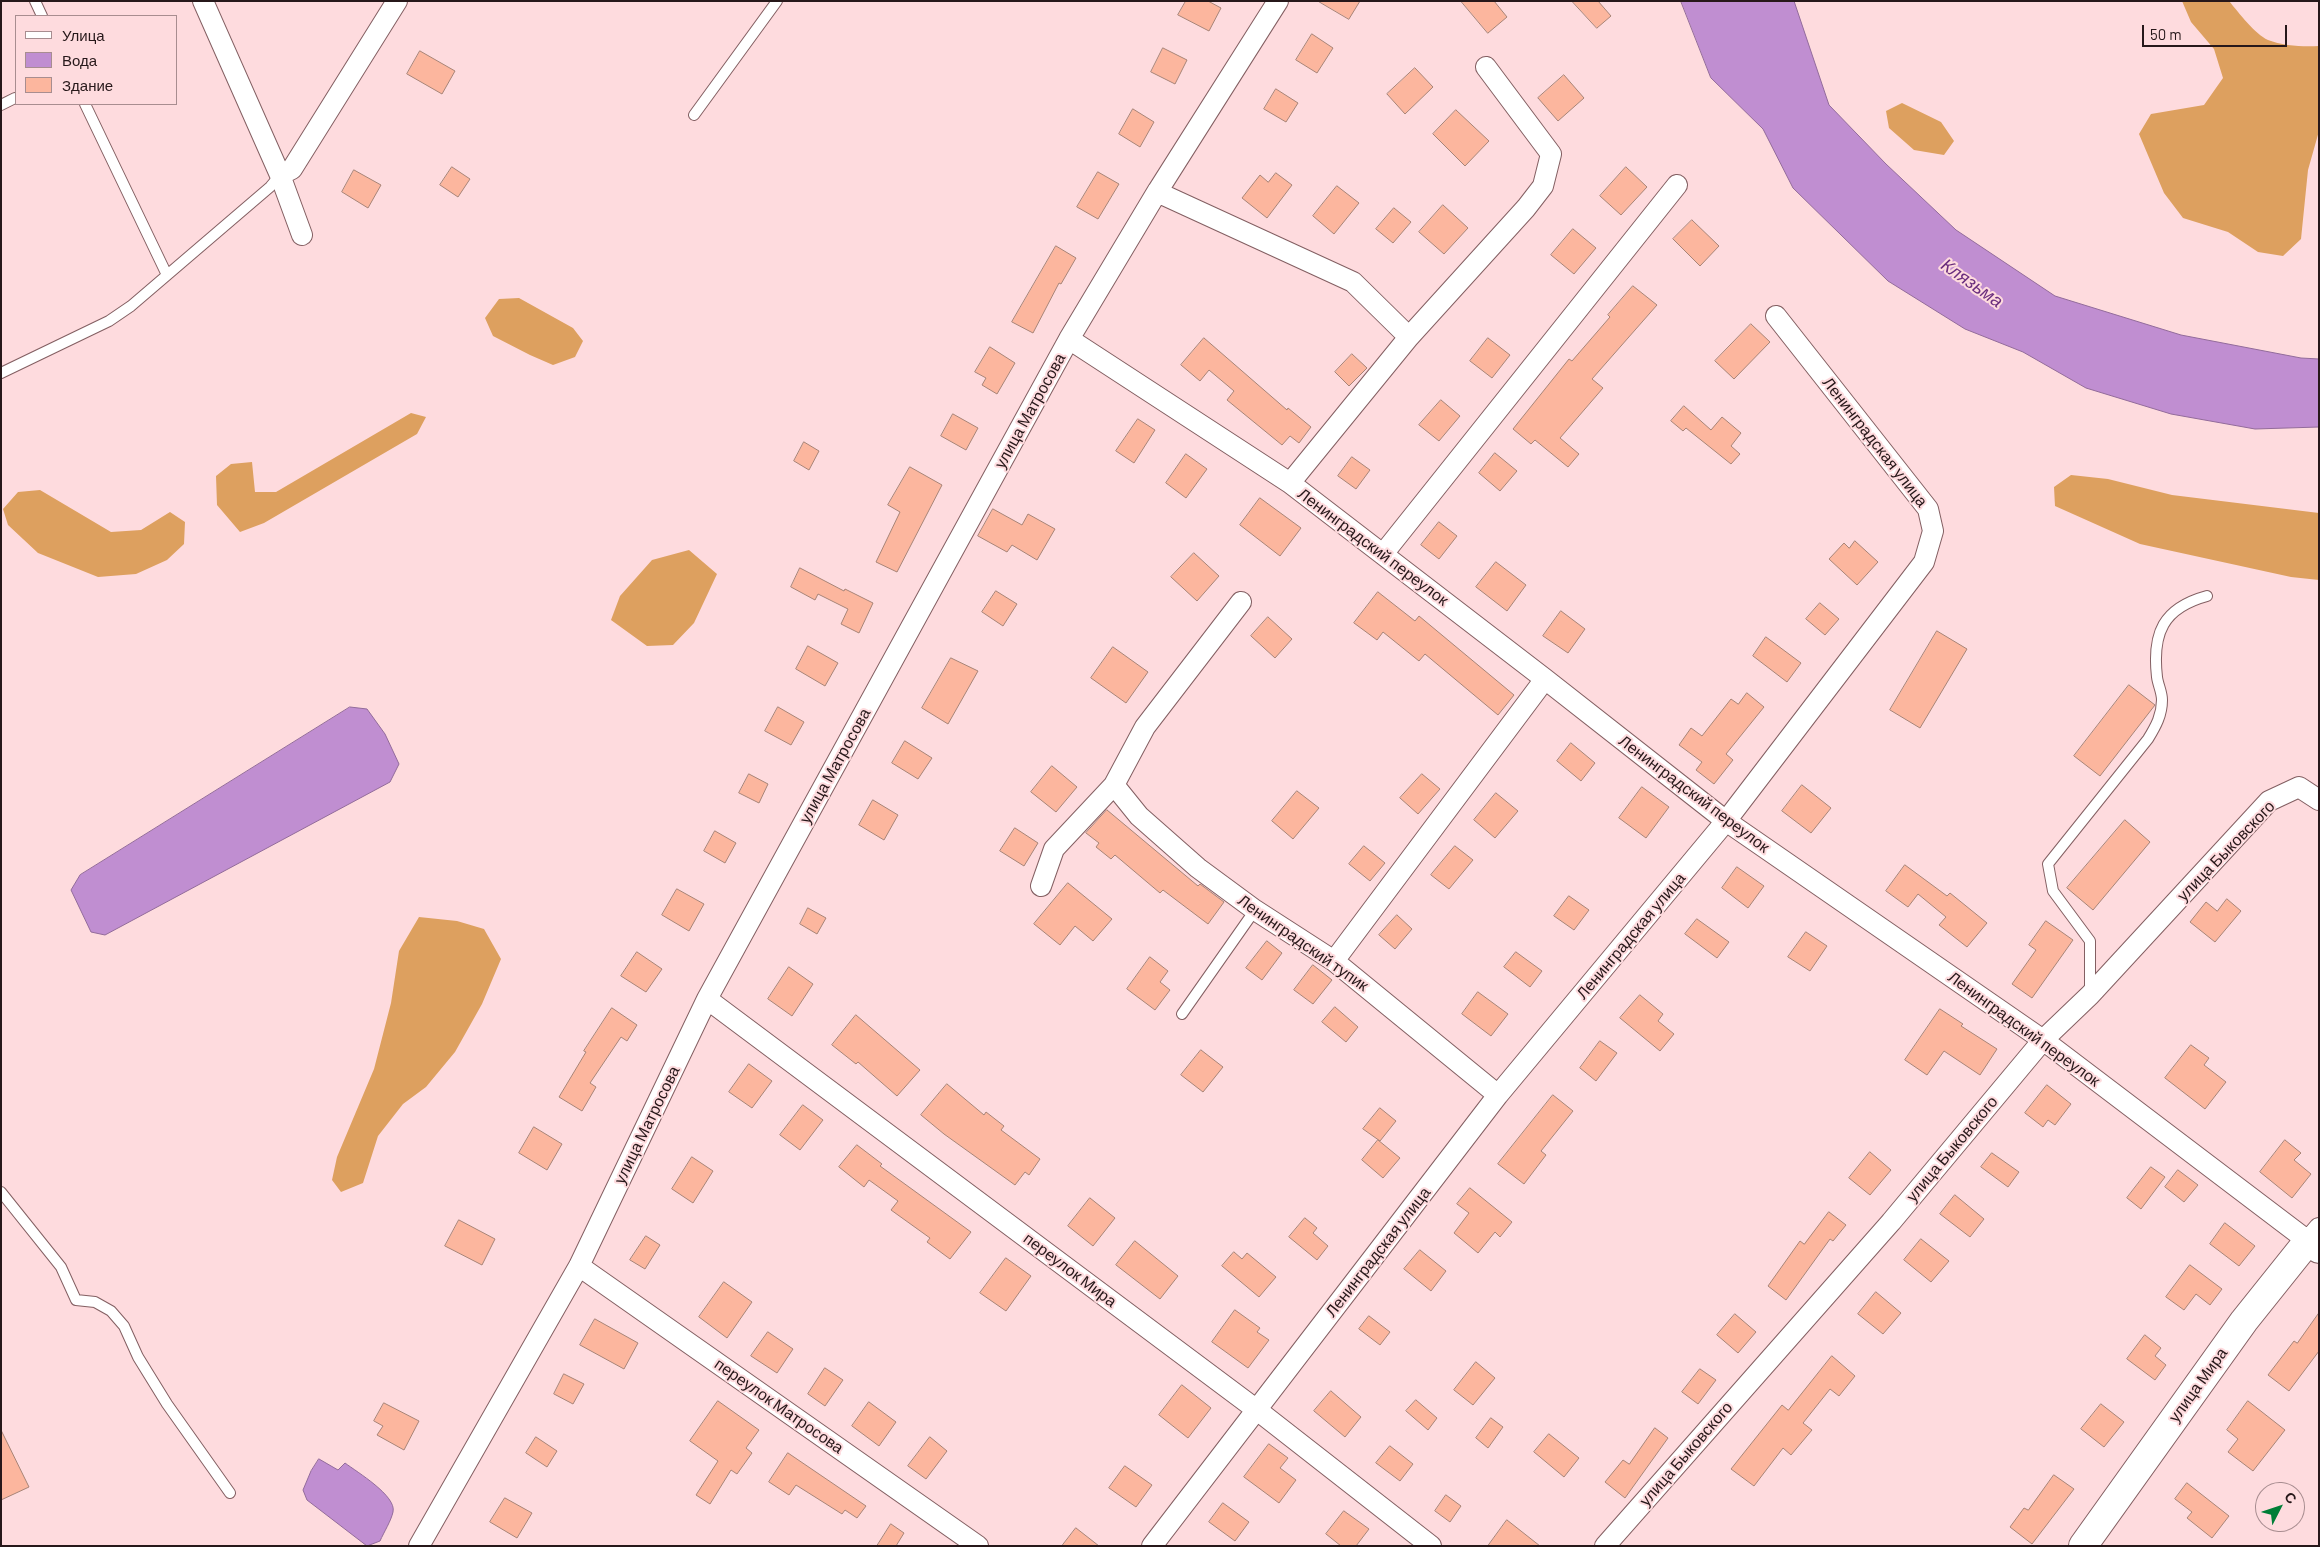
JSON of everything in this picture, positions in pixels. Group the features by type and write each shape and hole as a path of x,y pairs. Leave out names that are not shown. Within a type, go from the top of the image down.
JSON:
{"main road":[{"name":"улица Мира","path":"2083,1546 2244,1320 2315,1240"}],"street":[{"path":"203,1 280,175 302,235"},
{"path":"280,175 292,169 397,1"},
{"name":"улица Матросова","path":"419,1546 579,1266 706,999 1069,339 1157,192 1278,1"},
{"path":"1290,483 1409,337 1526,208 1543,186 1551,154 1486,67"},
{"path":"1383,554 1677,185"},
{"path":"1157,192 1353,282 1409,337"},
{"name":"Ленинградская улица","path":"1152,1546 1498,1095 1726,821 1924,562 1933,531 1928,509 1776,316"},
{"name":"Ленинградский переулок","path":"1069,339 1290,483 1726,821 2043,1040 2315,1240"},
{"path":"1041,886 1054,849 1114,785 1145,727 1241,602"},
{"path":"1334,962 1545,679"},
{"name":"Ленинградский тупик","path":"1114,785 1139,816 1198,868 1255,910 1334,962 1498,1095"},
{"name":"улица Быковского","path":"1605,1546 1891,1222 2043,1040 2090,995 2269,801 2299,787 2319,800"},
{"name":"переулок Мира","path":"706,999 1257,1410 1431,1546"},
{"name":"переулок Матросова","path":"579,1266 978,1546"}],"lane":[{"path":"35,1 42,15"},
{"path":"694,115 777,1"},
{"path":"1,105 15,98"},
{"path":"85,105 168,275"},
{"path":"1,373 108,321 131,306 270,187 280,175"},
{"path":"2090,995 2090,941 2053,891 2048,864 2148,739 2159,720 2162,698 2157,680 2155,659 2157,639 2163,623 2172,613 2192,600 2207,596"},
{"path":"1182,1014 1255,910"},
{"path":"1,1192 61,1266 76,1300 95,1302 111,1311 124,1326 138,1357 167,1404 230,1493"}],"shaded area":[{"path":"2182,1 2229,1 2253,28 2268,40 2294,46 2319,46 2319,131 2308,170 2301,239 2283,256 2258,252 2228,232 2183,218 2164,193 2139,134 2151,114 2204,105 2223,78 2214,49 2191,22"},
{"path":"1902,103 1941,122 1954,141 1944,155 1914,150 1889,128 1886,111"},
{"path":"519,298 573,328 583,341 575,357 553,365 493,336 485,318 499,299"},
{"path":"411,413 426,417 417,434 264,523 240,532 217,505 216,476 231,464 252,462 255,492 276,492"},
{"path":"2071,475 2108,479 2172,495 2319,513 2319,580 2291,577 2140,544 2055,506 2054,487"},
{"path":"40,490 111,532 141,530 170,512 185,522 184,544 167,560 136,574 98,577 38,553 8,525 3,509 18,492"},
{"path":"689,550 717,574 694,623 673,645 647,646 611,620 620,596 652,560"},
{"path":"419,917 457,921 484,929 501,959 482,1004 455,1052 426,1087 403,1104 378,1136 363,1183 341,1192 332,1180 337,1157 374,1069 391,1003 399,951"}],"water":[{"name":"Клязьма","path":"1681,1 1794,1 1829,105 1886,164 1956,230 2055,296 2181,335 2301,358 2319,359 2319,427 2255,429 2171,414 2086,388 2023,352 1965,329 1888,281 1793,188 1763,129 1711,78"},
{"path":"350,707 367,709 385,734 399,764 390,782 105,935 91,932 71,890 80,875"},
{"path":"319,1459 338,1470 345,1463 375,1485 389,1499 393,1506 393,1512 380,1541 367,1546 307,1500 303,1490 311,1471"}],"building":[{"path":"1186,1 1208,1 1221,8 1209,31 1178,15"},
{"path":"1318,1 1360,1 1349,19"},
{"path":"1461,1 1494,1 1507,17 1488,33"},
{"path":"1572,1 1598,1 1611,16 1597,28"},
{"path":"1312,34 1333,48 1317,73 1296,60"},
{"path":"1163,48 1187,60 1175,84 1151,72"},
{"path":"420,51 455,71 442,94 407,74"},
{"path":"1415,68 1433,87 1405,114 1387,94"},
{"path":"1564,75 1584,98 1558,121 1538,98"},
{"path":"1276,89 1298,103 1286,122 1264,109"},
{"path":"1133,109 1154,122 1140,147 1119,134"},
{"path":"1456,110 1489,141 1465,166 1433,134"},
{"path":"452,167 470,179 458,197 440,185"},
{"path":"1626,167 1647,187 1621,215 1600,196"},
{"path":"354,170 381,185 368,208 342,192"},
{"path":"1098,172 1119,184 1098,219 1077,207"},
{"path":"1276,173 1292,185 1267,218 1242,198 1260,175 1268,182"},
{"path":"1337,186 1359,203 1334,234 1313,216"},
{"path":"1443,205 1468,228 1444,254 1419,232"},
{"path":"1394,208 1411,222 1393,243 1376,229"},
{"path":"1692,220 1719,246 1700,266 1673,239"},
{"path":"1573,229 1596,248 1574,274 1551,255"},
{"path":"1056,246 1076,258 1061,284 1059,283 1033,333 1012,322"},
{"path":"1633,286 1657,305 1592,379 1603,388 1560,438 1579,454 1568,467 1535,440 1531,444 1513,429 1569,359 1572,361 1610,317 1608,315"},
{"path":"1751,324 1770,342 1734,379 1715,361"},
{"path":"1204,338 1287,410 1288,408 1311,427 1299,443 1290,436 1282,445 1227,400 1234,391 1209,370 1200,381 1181,365"},
{"path":"1488,338 1510,355 1492,378 1470,361"},
{"path":"990,347 1015,363 997,394 982,385 986,378 975,372"},
{"path":"1352,354 1367,368 1349,386 1335,372"},
{"path":"1441,400 1460,416 1439,441 1419,425"},
{"path":"1684,406 1711,430 1722,417 1741,433 1731,446 1740,454 1731,464 1686,428 1683,431 1671,421"},
{"path":"953,414 978,428 966,450 941,436"},
{"path":"1138,419 1155,430 1134,463 1116,451"},
{"path":"804,442 819,451 809,470 794,461"},
{"path":"1495,453 1517,471 1500,491 1479,473"},
{"path":"1186,454 1207,469 1186,498 1166,483"},
{"path":"1352,457 1370,470 1356,489 1338,476"},
{"path":"910,467 942,485 897,572 876,562 900,512 888,505"},
{"path":"1260,498 1301,528 1280,556 1240,525"},
{"path":"993,509 1022,525 1028,514 1055,529 1037,560 1012,545 1007,552 978,536"},
{"path":"1439,522 1457,536 1439,559 1421,545"},
{"path":"1855,541 1878,562 1857,585 1829,559 1844,543 1849,548"},
{"path":"1194,553 1219,576 1197,601 1171,577"},
{"path":"1496,562 1526,585 1507,611 1476,587"},
{"path":"800,568 844,591 845,589 873,603 859,633 841,624 848,609 818,594 815,600 791,587"},
{"path":"996,591 1017,604 1003,626 982,612"},
{"path":"1378,592 1415,621 1419,616 1514,695 1498,715 1425,654 1419,661 1383,632 1377,640 1354,623"},
{"path":"1820,603 1839,619 1825,635 1806,619"},
{"path":"1561,611 1585,629 1568,653 1543,636"},
{"path":"1268,617 1292,639 1275,658 1251,636"},
{"path":"1937,631 1967,649 1920,728 1890,710"},
{"path":"1766,637 1801,663 1787,682 1753,656"},
{"path":"808,646 838,663 825,686 796,669"},
{"path":"1113,647 1148,672 1126,703 1091,678"},
{"path":"951,658 978,671 948,724 922,708"},
{"path":"2129,685 2155,705 2100,776 2074,756"},
{"path":"1747,693 1764,707 1726,754 1733,760 1714,784 1696,770 1702,762 1679,745 1691,728 1702,736 1731,699 1738,704"},
{"path":"778,707 804,722 791,745 765,731"},
{"path":"905,741 932,758 918,779 892,763"},
{"path":"1571,743 1595,763 1581,781 1557,761"},
{"path":"1052,766 1077,787 1056,812 1031,792"},
{"path":"749,774 768,784 759,803 739,793"},
{"path":"1422,774 1440,789 1418,814 1400,798"},
{"path":"1802,785 1831,808 1811,833 1782,811"},
{"path":"1642,787 1669,807 1646,838 1619,818"},
{"path":"1297,791 1319,808 1293,839 1272,821"},
{"path":"1496,793 1518,811 1495,838 1474,820"},
{"path":"873,800 898,815 884,840 859,825"},
{"path":"1107,810 1198,886 1200,884 1224,902 1208,924 1163,890 1160,893 1115,855 1111,859 1096,847 1099,843 1086,833"},
{"path":"2125,820 2150,842 2093,910 2067,888"},
{"path":"1015,828 1038,843 1024,866 1000,851"},
{"path":"715,831 736,843 725,863 704,851"},
{"path":"1364,846 1385,863 1370,881 1349,864"},
{"path":"1455,846 1473,860 1449,889 1431,875"},
{"path":"1905,865 1947,896 1950,893 1987,923 1967,947 1939,925 1946,917 1918,894 1908,907 1886,891"},
{"path":"1737,867 1764,886 1748,908 1722,888"},
{"path":"1068,883 1112,919 1093,941 1075,926 1060,945 1034,924"},
{"path":"677,889 704,904 689,931 662,915"},
{"path":"1569,896 1589,910 1574,930 1554,916"},
{"path":"2227,899 2241,911 2215,942 2190,922 2206,902 2217,911"},
{"path":"808,908 826,918 817,934 800,924"},
{"path":"1397,915 1412,929 1395,949 1379,935"},
{"path":"1697,919 1729,942 1717,958 1685,934"},
{"path":"2046,921 2073,940 2032,998 2012,984 2036,950 2029,945"},
{"path":"1806,932 1827,946 1810,971 1788,957"},
{"path":"1267,941 1282,953 1262,980 1246,968"},
{"path":"637,952 662,969 646,992 621,976"},
{"path":"1516,952 1542,971 1530,987 1504,967"},
{"path":"1150,957 1168,971 1160,982 1170,990 1155,1010 1127,989"},
{"path":"1313,965 1332,980 1313,1004 1294,990"},
{"path":"789,967 813,984 792,1016 768,999"},
{"path":"1478,992 1508,1014 1491,1036 1462,1014"},
{"path":"1640,995 1663,1014 1658,1021 1674,1034 1660,1051 1620,1018"},
{"path":"1335,1007 1358,1027 1346,1042 1322,1022"},
{"path":"612,1008 637,1025 627,1041 621,1037 590,1083 596,1087 582,1111 559,1097 586,1052 584,1051"},
{"path":"1940,1009 1963,1024 1961,1026 1997,1049 1980,1075 1944,1051 1927,1075 1905,1060"},
{"path":"856,1015 920,1070 897,1096 858,1062 856,1064 832,1045"},
{"path":"1600,1041 1617,1053 1596,1081 1580,1068"},
{"path":"2191,1045 2209,1058 2204,1065 2226,1082 2205,1109 2165,1078"},
{"path":"1201,1050 1223,1067 1203,1092 1181,1075"},
{"path":"749,1064 772,1081 752,1108 729,1092"},
{"path":"947,1084 984,1115 986,1112 1004,1126 1001,1130 1040,1159 1029,1175 1025,1172 1015,1185 944,1134 921,1115"},
{"path":"2047,1085 2071,1104 2055,1125 2048,1120 2043,1127 2025,1113"},
{"path":"1553,1095 1573,1111 1541,1151 1546,1155 1524,1184 1498,1164"},
{"path":"803,1105 823,1120 800,1150 780,1135"},
{"path":"1380,1108 1396,1121 1380,1141 1363,1129"},
{"path":"534,1127 562,1144 547,1170 519,1153"},
{"path":"1378,1140 1400,1158 1383,1178 1362,1160"},
{"path":"2285,1140 2301,1153 2294,1160 2311,1174 2292,1198 2260,1172"},
{"path":"857,1145 882,1164 880,1166 971,1232 950,1259 927,1242 930,1238 891,1210 898,1201 869,1180 864,1187 839,1167"},
{"path":"1870,1152 1891,1170 1870,1195 1849,1178"},
{"path":"1992,1153 2019,1172 2008,1187 1981,1167"},
{"path":"692,1157 713,1171 693,1203 672,1189"},
{"path":"2151,1167 2165,1177 2141,1209 2127,1198"},
{"path":"2178,1170 2198,1185 2184,1202 2165,1187"},
{"path":"1470,1188 1512,1222 1500,1237 1495,1232 1478,1253 1454,1233 1469,1213 1457,1204"},
{"path":"1955,1195 1984,1219 1970,1237 1940,1214"},
{"path":"1090,1198 1115,1218 1093,1246 1068,1226"},
{"path":"1829,1212 1846,1225 1833,1241 1830,1239 1786,1300 1768,1286 1800,1241 1804,1244"},
{"path":"1305,1218 1317,1228 1313,1233 1328,1246 1317,1260 1289,1237"},
{"path":"459,1220 495,1239 482,1265 445,1246"},
{"path":"2225,1223 2255,1246 2239,1266 2210,1244"},
{"path":"646,1236 660,1245 645,1269 630,1260"},
{"path":"1921,1239 1949,1261 1931,1282 1904,1260"},
{"path":"1135,1241 1178,1276 1160,1299 1116,1265"},
{"path":"1420,1250 1446,1271 1431,1291 1404,1269"},
{"path":"1234,1252 1242,1259 1247,1253 1276,1277 1259,1297 1222,1266"},
{"path":"1006,1258 1031,1276 1006,1311 980,1293"},
{"path":"2190,1265 2222,1289 2210,1305 2196,1294 2184,1310 2166,1297"},
{"path":"724,1282 752,1302 727,1338 699,1317"},
{"path":"1876,1292 1901,1313 1883,1334 1858,1314"},
{"path":"1235,1310 1260,1328 1257,1332 1269,1340 1248,1368 1212,1342"},
{"path":"2319,1313 2319,1351 2289,1391 2268,1375 2294,1341 2297,1343"},
{"path":"1735,1314 1756,1332 1738,1353 1717,1335"},
{"path":"1369,1316 1390,1332 1380,1345 1359,1329"},
{"path":"595,1319 638,1343 624,1369 580,1345"},
{"path":"768,1332 793,1349 777,1373 751,1356"},
{"path":"2145,1335 2161,1348 2155,1356 2166,1365 2155,1380 2127,1359"},
{"path":"1832,1356 1855,1376 1839,1396 1830,1389 1803,1423 1812,1430 1791,1455 1783,1448 1754,1486 1731,1469 1782,1405 1788,1410"},
{"path":"1476,1362 1495,1378 1473,1405 1454,1390"},
{"path":"825,1368 843,1380 825,1406 808,1394"},
{"path":"1700,1369 1716,1380 1698,1404 1682,1392"},
{"path":"564,1374 584,1384 573,1404 554,1394"},
{"path":"1182,1385 1211,1408 1188,1438 1159,1415"},
{"path":"1331,1391 1361,1417 1345,1437 1314,1411"},
{"path":"1416,1400 1437,1418 1428,1430 1406,1411"},
{"path":"718,1401 759,1430 746,1448 752,1453 737,1474 731,1470 710,1504 696,1495 718,1461 690,1441"},
{"path":"2248,1401 2285,1430 2253,1471 2228,1452 2238,1439 2227,1430"},
{"path":"869,1402 896,1422 879,1446 852,1426"},
{"path":"384,1403 419,1421 404,1450 377,1435 383,1426 374,1421"},
{"path":"2101,1404 2124,1422 2104,1447 2081,1429"},
{"path":"1491,1418 1503,1427 1488,1448 1476,1438"},
{"path":"1655,1428 1668,1438 1625,1498 1605,1482 1623,1460 1629,1464"},
{"path":"1,1430 29,1487 1,1500"},
{"path":"1549,1434 1579,1458 1564,1477 1534,1452"},
{"path":"536,1437 557,1451 547,1467 526,1453"},
{"path":"930,1437 947,1451 926,1479 908,1466"},
{"path":"1269,1444 1288,1458 1280,1468 1296,1480 1279,1503 1244,1477"},
{"path":"1390,1446 1413,1464 1400,1481 1376,1463"},
{"path":"788,1453 866,1506 857,1518 845,1510 842,1514 796,1485 789,1495 769,1482"},
{"path":"1125,1466 1152,1485 1136,1507 1109,1488"},
{"path":"2054,1475 2074,1489 2032,1544 2010,1527 2024,1508 2028,1510"},
{"path":"2187,1483 2229,1516 2212,1538 2187,1518 2192,1512 2175,1499"},
{"path":"1446,1495 1461,1506 1450,1522 1435,1511"},
{"path":"505,1498 532,1513 517,1538 490,1522"},
{"path":"1223,1503 1249,1522 1235,1541 1209,1522"},
{"path":"1344,1511 1369,1529 1356,1546 1341,1546 1326,1534"},
{"path":"1507,1520 1540,1546 1488,1546"},
{"path":"891,1524 904,1533 896,1546 877,1546"},
{"path":"1076,1528 1099,1546 1062,1546"}]}
